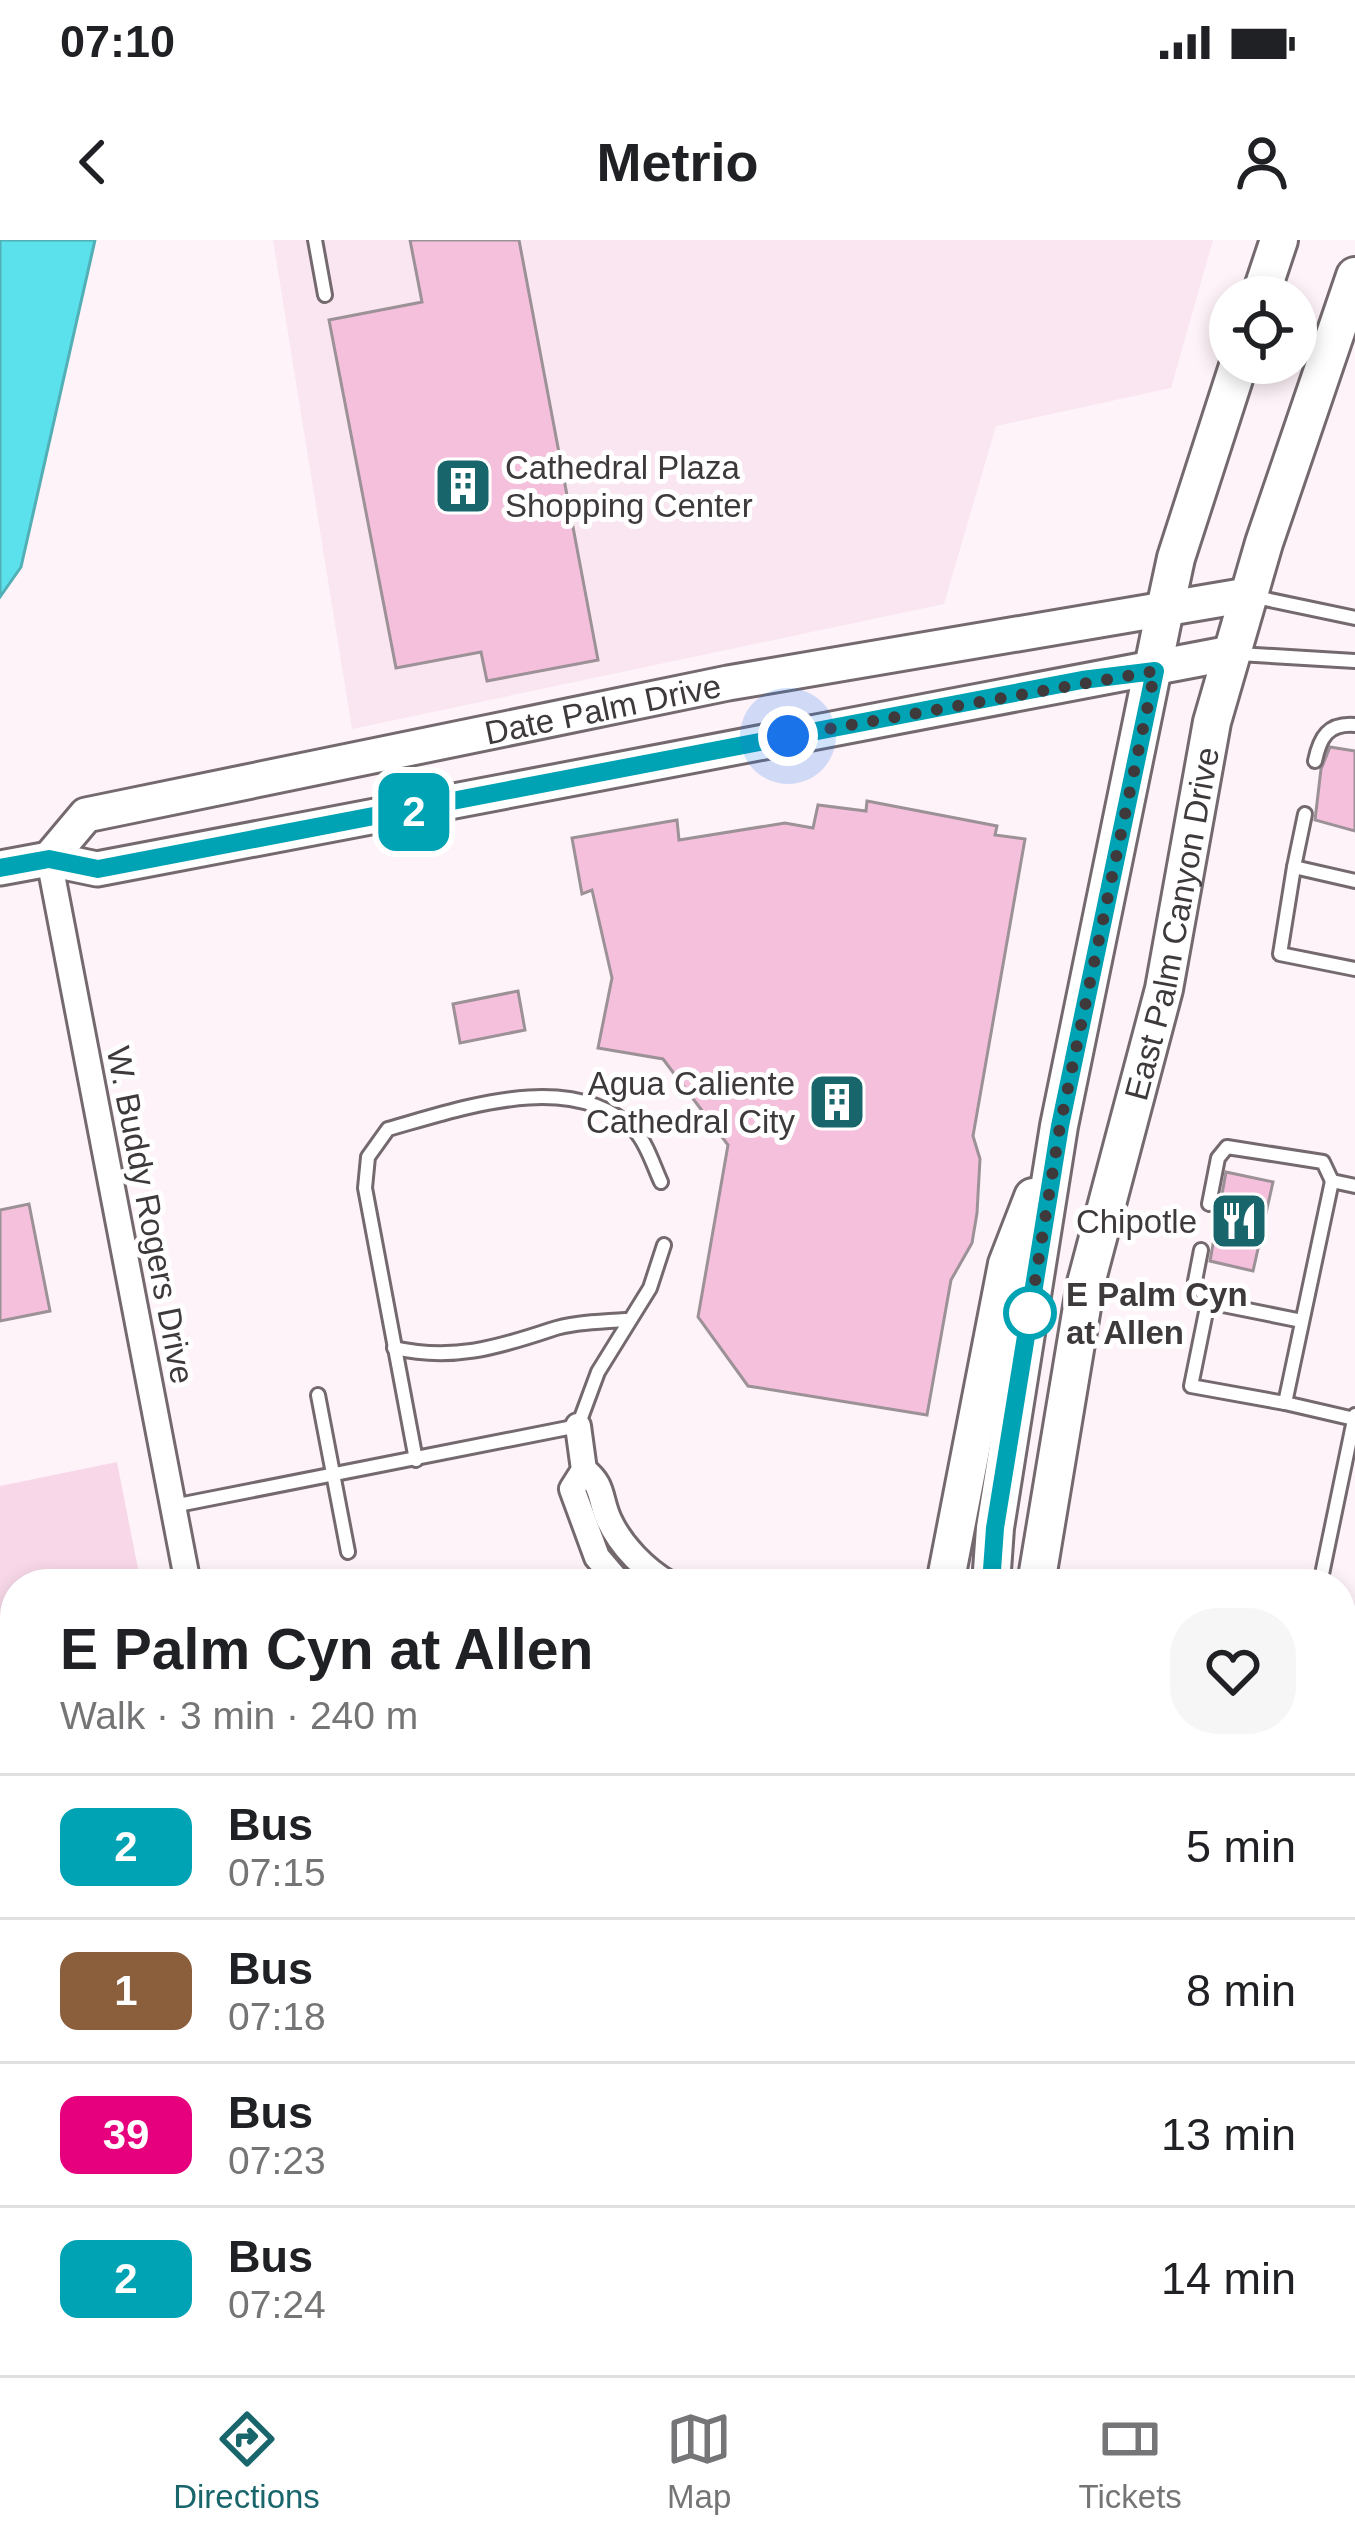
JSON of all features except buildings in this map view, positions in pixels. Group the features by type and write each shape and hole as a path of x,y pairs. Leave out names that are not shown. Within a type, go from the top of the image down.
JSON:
{"main road":[{"path":"1268,276 1279,240"},
{"name":"East Palm Canyon Drive","path":"1038,1569 1086,1283 1164,989 1212,722 1247,595 1355,278"},
{"name":"East Palm Canyon Drive","path":"992,1569 1060,1126 1176,558 1232,384"},
{"name":"Date Palm Drive","path":"49,859 86,815 728,683 1247,595"},
{"name":"Date Palm Drive","path":"0,868 49,859 98,869 1232,653"},
{"path":"948,1569 1007,1264 1060,1126"}],"street":[{"name":"W. Buddy Rogers Drive","path":"49,859 185,1569"},
{"path":"578,1426 584,1470 572,1489 597,1557 607,1569"},
{"path":"584,1470 599,1482 609,1520 647,1569"}],"lane":[{"path":"315,240 326,295"},
{"path":"1247,595 1355,618"},
{"path":"1232,653 1355,662"},
{"path":"1315,761 1319,738 1333,727 1355,725"},
{"path":"1305,814 1280,954 1355,969"},
{"path":"1294,867 1355,881"},
{"path":"416,1460 365,1188 368,1157 388,1129 484,1105 584,1100 636,1132 661,1182"},
{"path":"1209,1204 1218,1158 1227,1147 1323,1162 1332,1180 1286,1403"},
{"path":"1332,1180 1355,1186"},
{"path":"173,1506 578,1426 625,1319 650,1288 664,1245"},
{"path":"1201,1250 1195,1281 1208,1301 1191,1386 1355,1417 1324,1569"},
{"path":"1208,1301 1302,1321"},
{"path":"394,1348 466,1354 532,1340 547,1330 625,1319"},
{"path":"318,1395 348,1552"}],"shaded area":[{"path":"273,240 1213,240 1171,388 996,426 944,604 352,729"},
{"path":"117,1462 138,1569 0,1569 0,1486"}],"water":[{"path":"0,240 95,240 21,567 0,597"}],"bus line":[{"name":"2","path":"0,868 49,859 98,869 1082,680 1155,671 1060,1126 992,1569"}],"place":[{"name":"Cathedral Plaza Shopping Center","path":"463,486"},
{"name":"Agua Caliente Cathedral City","path":"837,1102"},
{"name":"Chipotle","path":"1239,1221"},
{"name":"E Palm Cyn at Allen","path":"1030,1313"}],"route":[{"path":"788,736 1082,680 1155,671 1060,1126 1030,1313"}]}
